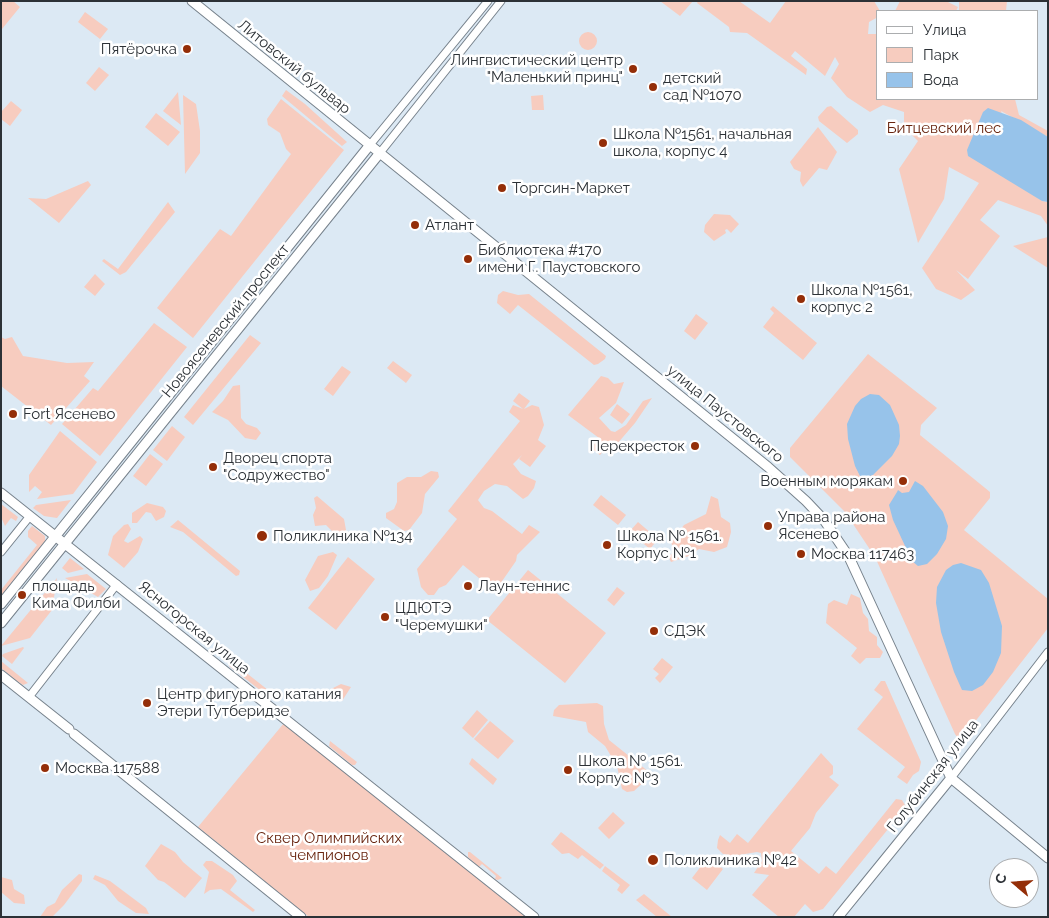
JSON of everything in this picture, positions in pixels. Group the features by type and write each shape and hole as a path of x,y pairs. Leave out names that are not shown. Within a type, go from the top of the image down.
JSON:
{"main road":[{"name":"Литовский бульвар","path":"192,1 379,154"},
{"name":"Новоясеневский проспект","path":"1,604 369,146"},
{"name":"Новоясеневский проспект","path":"1,623 379,154"},
{"name":"улица Паустовского","path":"379,154 768,467 814,508 836,536 849,557 951,778"},
{"name":"Ясногорская улица","path":"1,493 534,917"},
{"path":"1,675 301,917"},
{"path":"951,778 1048,858"},
{"name":"Голубинская улица","path":"838,917 951,778"}],"street":[{"name":"Новоясеневский проспект","path":"369,146 488,1 492,7 500,3"},
{"name":"Новоясеневский проспект","path":"379,154 500,3"},
{"path":"464,30 472,29 473,37"},
{"path":"1,552 30,516"},
{"path":"29,697 117,584"},
{"name":"Голубинская улица","path":"951,778 1048,652"}],"green space":[{"path":"1,1 13,1 20,7 2,29"},
{"path":"660,1 693,1 680,16"},
{"name":"Битцевский лес","path":"698,1 739,1 770,23 786,1 874,1 879,10 876,10 876,18 869,22 868,34 876,34 876,100 1015,100 1019,115 1048,131 1048,137 1001,111 1031,192 1042,201 1048,202 1048,226 1041,216 998,200 980,220 1000,236 968,279 956,270 975,290 961,300 936,289 922,268 979,183 949,167 944,199 918,243 899,169 918,141 904,127 904,112 883,105 870,112 847,97 831,78 839,64 835,57 825,76 795,51 791,56 807,69 806,75 747,33 730,32 729,27 697,3"},
{"path":"900,1 946,1 958,7 956,10 896,10"},
{"path":"959,1 1007,1 1006,10 959,10"},
{"path":"85,12 108,29 100,39 78,22"},
{"path":"588,32 594,35 597,41 594,47 588,50 582,47 579,41 582,35"},
{"path":"99,67 109,75 95,91 86,83"},
{"path":"286,90 305,104 347,142 342,146 282,96"},
{"path":"178,92 181,125 163,111"},
{"path":"183,95 196,104 200,131 200,153 185,174"},
{"path":"543,95 544,110 532,110 531,96"},
{"path":"281,99 344,150 193,338 157,308 220,229 231,236 291,154 286,149 280,133 268,125 267,119"},
{"path":"11,101 22,110 10,126 1,119 1,112"},
{"path":"831,106 858,130 858,134 847,143 819,121 818,117 827,107"},
{"path":"156,113 180,132 168,146 145,127"},
{"path":"818,127 837,152 827,170 819,168 803,187 800,181 801,172 794,169 790,162"},
{"path":"88,181 91,185 59,223 28,198 46,199"},
{"path":"168,202 175,212 126,272 120,275 102,261 104,259 118,269"},
{"path":"714,214 730,215 739,224 731,233 727,229 725,230 726,233 714,241 704,232 705,225"},
{"path":"1048,237 1048,268 1013,246"},
{"path":"95,274 105,284 95,296 84,287"},
{"path":"503,291 518,295 529,294 606,356 605,359 594,365 518,305 510,314 497,303 498,295"},
{"path":"773,306 817,343 803,360 763,327 774,313 770,309"},
{"path":"696,314 708,323 695,340 684,331"},
{"path":"154,323 187,347 100,456 62,424 93,388 98,391"},
{"path":"250,335 261,343 193,425 184,417"},
{"path":"1,337 5,339 12,337 23,356 67,363 94,362 84,376 90,381 51,425 1,386"},
{"path":"868,354 937,408 921,425 920,435 990,492 990,498 964,530 1048,599 1048,628 960,741 955,734 875,557 845,512 790,457 790,448"},
{"path":"393,361 412,375 406,383 387,368"},
{"path":"342,366 351,372 333,396 324,389"},
{"path":"601,376 608,378 614,384 624,382 616,403 599,418 611,431 615,432 626,425 643,401 652,398 635,423 617,444 604,450 600,455 591,448 599,438 568,415"},
{"path":"240,385 241,418 246,424 257,428 261,433 256,440 245,438 228,420 212,412 223,401 233,386"},
{"path":"519,393 530,401 524,409 532,405 539,407 544,425 538,440 546,446 530,467 519,459 522,455 513,464 521,474 536,481 534,488 523,499 507,486 495,484 484,491 478,500 484,508 492,511 522,534 529,525 540,532 517,555 516,561 498,587 490,587 463,565 446,585 439,588 434,595 428,595 421,587 417,569 457,519 448,511 520,421 509,412 513,405 523,409 513,401"},
{"path":"617,404 630,414 622,424 610,415"},
{"path":"172,426 185,437 167,461 153,450"},
{"path":"60,431 97,462 73,494 37,499 42,492 35,486 29,492 29,475"},
{"path":"150,454 163,464 146,486 133,476"},
{"path":"431,471 438,472 439,477 425,494 422,513 409,530 404,531 386,518 386,513 394,509 397,502 397,483 407,477 421,477"},
{"path":"601,495 626,515 618,525 593,505"},
{"path":"317,496 344,519 346,530 344,534 335,534 326,525 315,526 313,515 316,508 314,498"},
{"path":"711,496 718,499 721,517 730,523 731,532 727,547 714,552 699,549 689,556 671,562 668,556 674,551 671,542 684,525 706,514"},
{"path":"71,500 57,518 44,516 33,508 36,505"},
{"path":"147,503 163,507 166,511 164,517 156,521 151,513 146,512 137,523 132,523 132,513"},
{"path":"1,504 18,517 16,521 11,518 5,526 1,517"},
{"path":"178,520 240,571 239,575 236,576 183,532 170,527"},
{"path":"638,522 658,539 650,549 629,532"},
{"path":"128,524 131,529 124,541 128,543 140,536 143,539 138,552 124,568 108,555 113,536 124,525"},
{"path":"32,526 45,536 45,541 1,596 1,590 37,545 28,537 28,531"},
{"path":"333,552 337,555 328,576 319,588 310,591 305,580 318,556"},
{"path":"348,557 375,579 336,630 308,608"},
{"path":"70,558 84,569 68,573 62,568"},
{"path":"528,570 606,633 565,683 487,620"},
{"path":"87,574 106,589 98,597 65,578"},
{"path":"57,578 52,610 30,638 1,646"},
{"path":"617,587 625,593 614,606 607,600"},
{"path":"851,594 860,598 863,613 868,619 869,631 877,637 877,645 883,652 880,658 866,658 860,664 851,656 857,648 826,623 828,604 834,600 847,605"},
{"path":"23,647 12,664 2,656 3,654"},
{"path":"662,658 673,667 660,683 655,678 659,674 653,669"},
{"path":"230,660 268,690 265,694 229,666"},
{"path":"1,661 28,683 23,685 1,668"},
{"path":"881,681 885,681 921,762 919,771 913,775 907,784 897,777 905,767 857,729 883,697 874,690"},
{"path":"341,684 351,687 342,701 340,701 339,696 331,689"},
{"path":"597,703 603,706 604,724 609,740 649,772 648,778 634,791 627,792 622,789 617,766 605,746 588,732 586,722 553,716 554,710 559,705"},
{"path":"477,710 488,720 473,738 462,728"},
{"path":"490,721 514,741 498,759 474,739"},
{"name":"Сквер Олимпийских чемпионов","path":"284,723 526,917 309,917 198,827"},
{"path":"330,741 357,762 355,765 352,765 329,746"},
{"path":"821,753 833,766 833,774 829,777 839,785 816,813 810,828 791,851 819,874 826,866 836,874 896,799 902,800 906,807 823,909 813,912 805,904 794,917 779,917 752,895 769,875 754,873 762,861 761,853 733,856 723,854 717,848 718,840 720,835 730,843 737,834 748,843"},
{"path":"472,758 497,779 493,785 469,764"},
{"path":"613,812 625,823 609,839 598,828"},
{"path":"561,832 604,865 600,869 582,855 578,859 569,853 562,854 551,844"},
{"path":"161,844 175,852 183,862 202,878 185,898 164,882 158,880 145,866"},
{"path":"468,852 502,878 495,879 496,876 482,864 479,867 468,857"},
{"path":"708,857 723,869 707,890 692,878"},
{"path":"206,861 212,861 233,875 237,881 230,890 255,910 253,912 221,889 210,890 204,894 209,872 203,865"},
{"path":"605,866 630,885 622,894 617,890 620,885 602,871"},
{"path":"79,874 82,875 82,881 64,905 52,917 40,917 47,907 55,903 62,890"},
{"path":"95,875 110,881 146,908 149,914 136,913 118,901 105,885 93,879"},
{"path":"1,877 12,880 14,889 24,895 25,904 14,903 1,892"},
{"path":"644,894 672,917 657,917 636,900"}],"water":[{"path":"988,108 1021,120 1048,137 1048,202 1042,201 968,156 967,150 983,112"},
{"path":"870,394 879,395 890,405 899,425 900,436 899,444 892,456 873,475 867,477 860,476 855,466 848,439 847,424 855,406 861,399"},
{"path":"915,481 923,486 943,512 948,526 946,539 937,554 927,564 918,566 912,561 893,520 889,505 898,490 902,493 909,492"},
{"path":"961,563 981,570 989,583 1002,626 1001,653 993,672 983,685 972,691 962,690 954,672 941,632 936,603 937,587 946,570 953,565"}],"place":[{"name":"Пятёрочка","path":"187,49"},
{"name":"Лингвистический центр \"Маленький принц\"","path":"633,69"},
{"name":"детский сад №1070","path":"653,87"},
{"name":"Школа №1561, начальная школа, корпус 4","path":"603,143"},
{"name":"Торгсин-Маркет","path":"502,188"},
{"name":"Атлант","path":"415,225"},
{"name":"Библиотека #170 имени Г. Паустовского","path":"468,259"},
{"name":"Школа №1561, корпус 2","path":"801,299"},
{"name":"Fort Ясенево","path":"13,414"},
{"name":"Перекресток","path":"695,446"},
{"name":"Дворец спорта \"Содружество\"","path":"213,467"},
{"name":"Военным морякам","path":"903,481"},
{"name":"Управа района Ясенево","path":"768,526"},
{"name":"Поликлиника №134","path":"262,536"},
{"name":"Школа № 1561. Корпус №1","path":"607,545"},
{"name":"Москва 117463","path":"801,554"},
{"name":"Лаун-теннис","path":"468,586"},
{"name":"площадь Кима Филби","path":"22,595"},
{"name":"ЦДЮТЭ \"Черемушки\"","path":"385,617"},
{"name":"СДЭК","path":"654,631"},
{"name":"Центр фигурного катания Этери Тутберидзе","path":"147,703"},
{"name":"Москва 117588","path":"45,768"},
{"name":"Школа № 1561. Корпус №3","path":"568,770"},
{"name":"Поликлиника №42","path":"653,860"}]}
